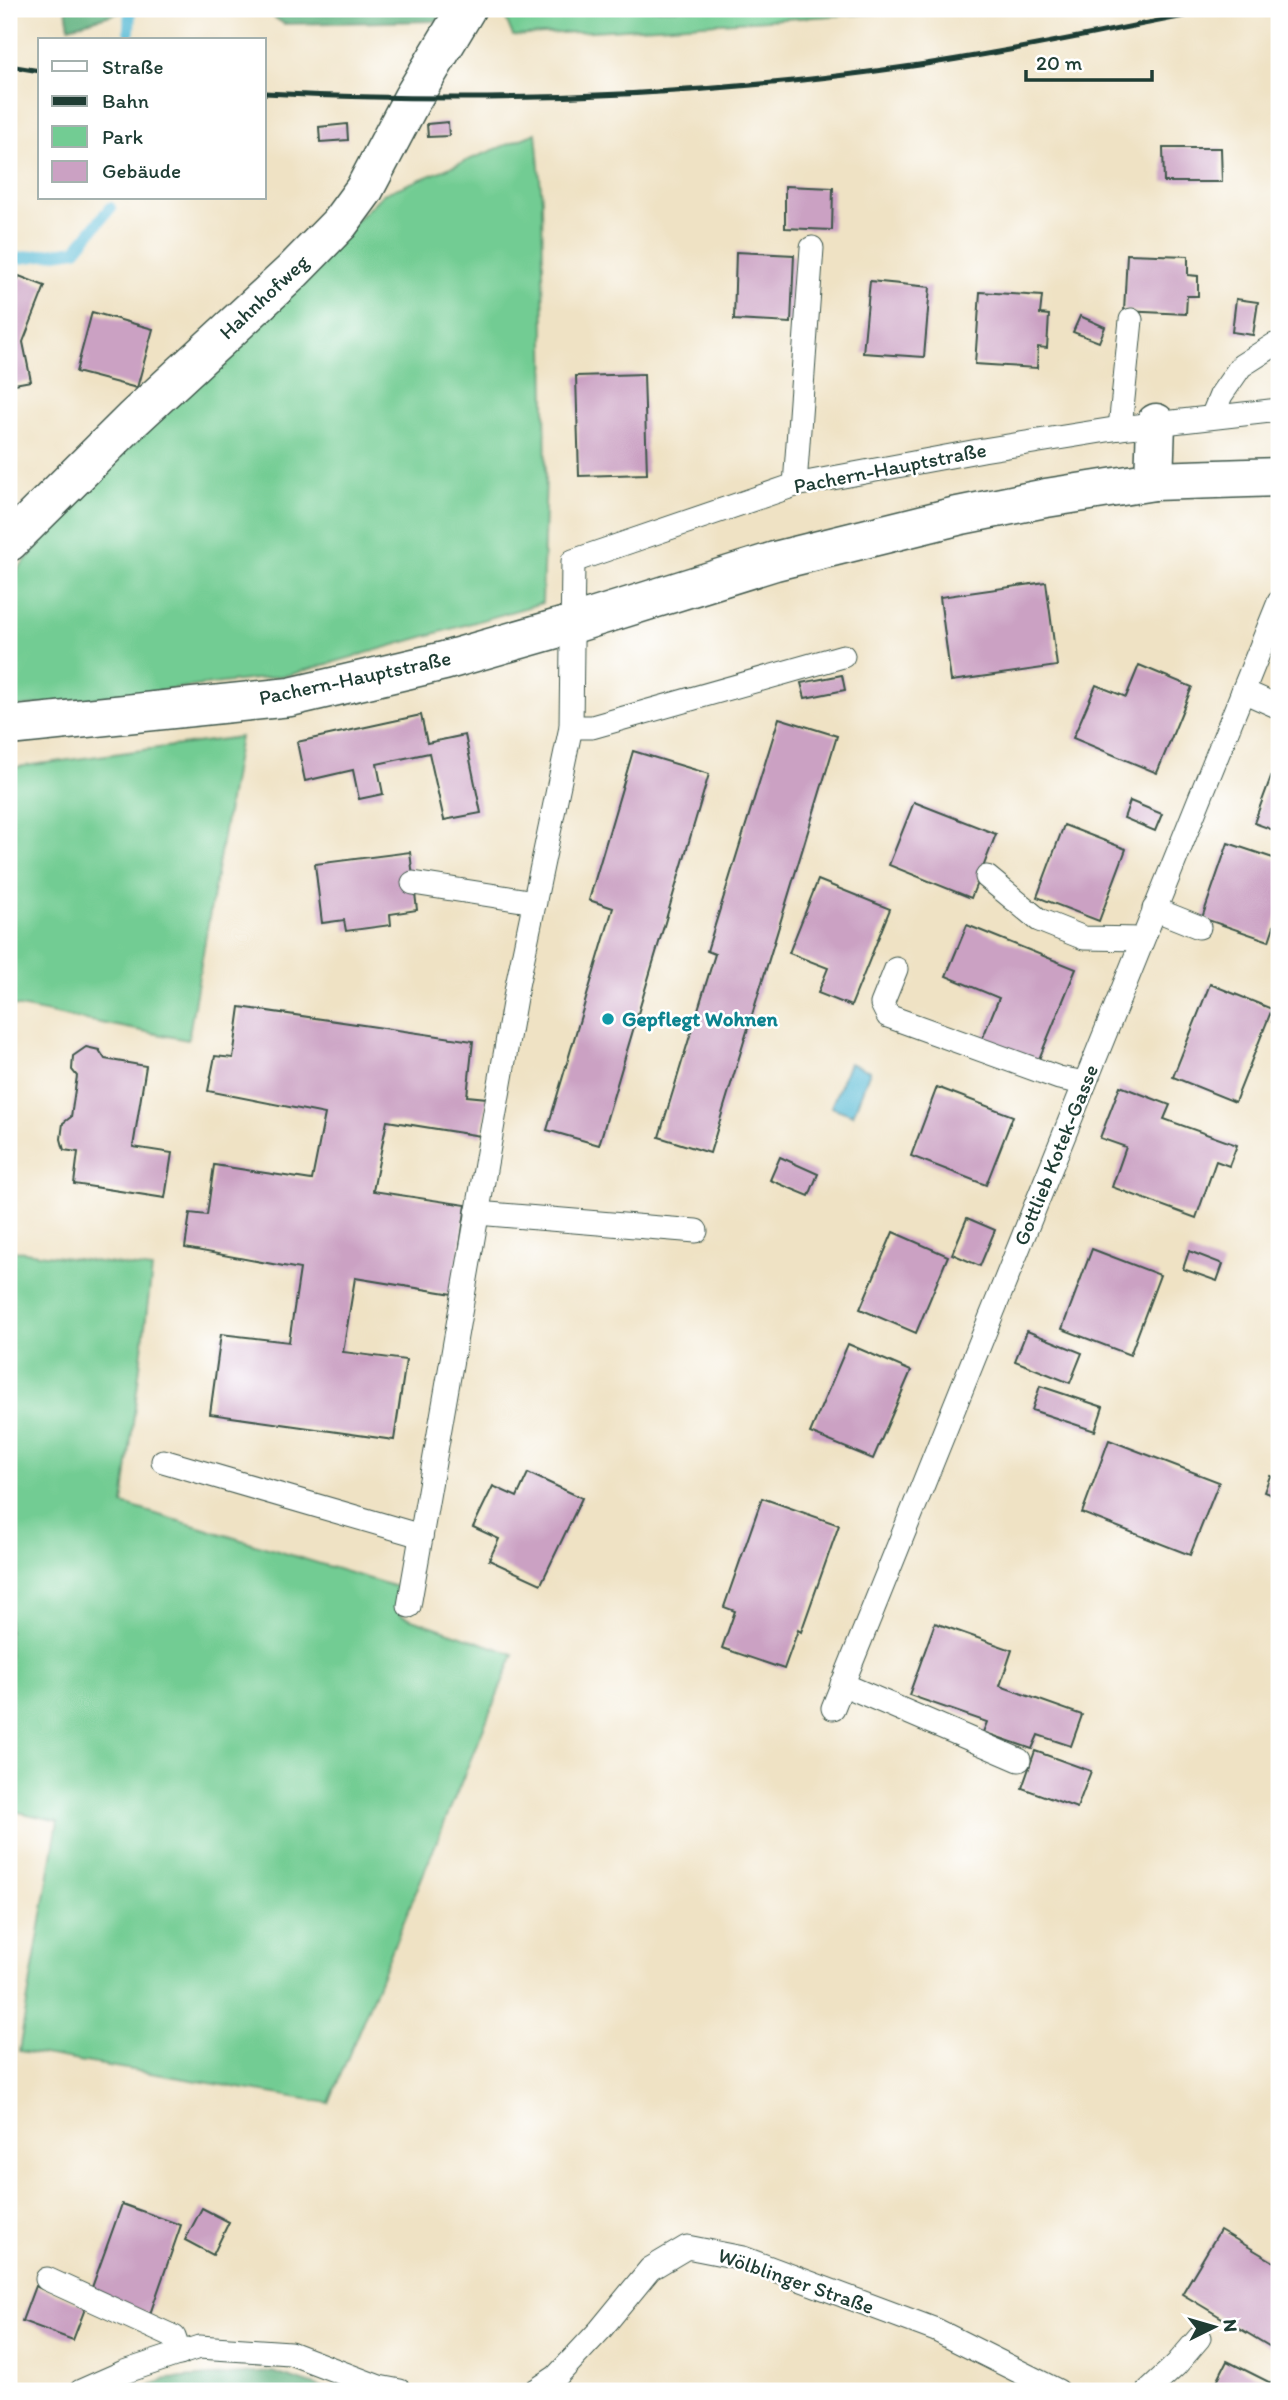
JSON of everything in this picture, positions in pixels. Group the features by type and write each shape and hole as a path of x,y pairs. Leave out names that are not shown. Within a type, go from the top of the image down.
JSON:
{"main road":[{"name":"Hahnhofweg","path":"9,542 133,419 291,273 339,224 364,190 412,99 466,9"},
{"path":"1138,425 1154,481"},
{"name":"Pachern-Hauptstraße","path":"9,726 290,696 444,661 775,561 1046,498 1154,481 1279,477"}],"lane":[{"path":"794,485 811,248"},
{"path":"1131,320 1138,425"},
{"path":"1212,417 1222,395 1241,366 1274,345 1279,345"},
{"name":"Pachern-Hauptstraße","path":"573,624 573,561 794,485 1138,425 1279,410"},
{"name":"Gottlieb Kotek-Gasse","path":"833,1708 1279,602"},
{"path":"409,1606 517,986 571,727 573,624"},
{"path":"571,727 592,727 843,656"},
{"path":"1243,691 1279,707"},
{"path":"987,877 1039,920 1084,938 1142,939"},
{"path":"414,883 535,902"},
{"path":"1154,909 1199,927"},
{"path":"896,969 882,1003 888,1016 1059,1078 1085,1083"},
{"path":"477,1213 696,1231"},
{"path":"163,1461 421,1536"},
{"path":"842,1684 1019,1760"},
{"name":"Wölblinger Straße","path":"535,2391 556,2377 600,2330 650,2269 687,2247 743,2258 936,2330 1058,2391"},
{"path":"47,2279 174,2337 180,2354"},
{"path":"1148,2391 1176,2365 1199,2338"},
{"path":"81,2391 124,2372 199,2347 290,2353 379,2386 400,2391"}],"green space":[{"path":"66,9 132,9 69,27"},
{"path":"262,9 444,9 437,21 284,24"},
{"path":"502,9 899,9 878,13 513,36"},
{"path":"536,133 542,200 546,474 542,603 289,675 11,708 9,614 18,569 102,469 383,194"},
{"path":"240,737 188,1040 9,1005 9,768"},
{"path":"9,1250 152,1269 123,1504 400,1588 400,1615 514,1654 329,2103 19,2051 58,1821 9,1810"},
{"path":"272,2372 332,2391 139,2391 166,2379"}],"water":[{"path":"849,1063 870,1071 853,1115 831,1107"}],"building":[{"path":"448,122 449,136 428,137 427,124"},
{"path":"347,124 348,140 320,142 319,127"},
{"path":"1163,148 1221,148 1222,182 1164,182"},
{"path":"785,186 833,188 832,230 785,228"},
{"path":"736,252 794,255 791,323 734,320"},
{"path":"1127,254 1188,256 1188,275 1198,276 1198,296 1187,296 1186,314 1124,311"},
{"path":"19,276 45,286 23,342 31,381 9,385 9,304"},
{"path":"870,281 930,287 924,357 863,353"},
{"path":"980,292 1042,296 1040,314 1049,315 1047,348 1038,347 1037,368 975,364"},
{"path":"1236,299 1258,302 1253,335 1232,332"},
{"path":"92,312 153,329 137,388 76,372"},
{"path":"1080,316 1105,327 1099,342 1073,332"},
{"path":"644,374 647,474 579,476 576,376"},
{"path":"1046,582 1057,666 951,681 940,597"},
{"path":"1139,665 1192,687 1157,773 1073,738 1096,685 1126,697"},
{"path":"842,675 845,690 805,698 801,683"},
{"path":"421,715 427,743 465,735 481,813 444,820 429,753 377,764 383,794 359,799 353,770 305,781 297,742"},
{"path":"779,718 837,736 710,1153 659,1137 715,954 707,951"},
{"name":"Gepflegt Wohnen","path":"633,751 709,774 599,1145 547,1130 613,908 589,900"},
{"path":"1279,755 1279,832 1254,823"},
{"path":"1130,801 1162,814 1155,831 1124,818"},
{"path":"914,802 996,834 971,898 889,865"},
{"path":"1064,825 1126,849 1099,921 1037,897"},
{"path":"1228,843 1279,860 1279,911 1269,941 1202,918"},
{"path":"410,852 417,910 390,914 391,925 346,931 344,920 322,923 315,864"},
{"path":"818,880 890,909 851,1006 818,993 828,968 789,953"},
{"path":"967,925 1076,969 1037,1064 981,1042 999,998 946,976"},
{"path":"1210,984 1272,1009 1235,1102 1173,1077"},
{"path":"1279,1006 1279,1025 1272,1022"},
{"path":"240,1007 473,1041 467,1096 487,1098 481,1136 387,1121 373,1191 466,1205 453,1294 355,1278 343,1352 406,1360 394,1440 210,1414 221,1334 289,1342 300,1269 185,1248 190,1213 207,1215 214,1165 312,1180 325,1114 208,1091 215,1056 233,1058"},
{"path":"86,1047 99,1050 105,1059 146,1066 133,1147 172,1153 165,1198 74,1184 78,1152 64,1150 61,1139 63,1123 71,1117 77,1076 72,1070 73,1056"},
{"path":"1120,1086 1170,1105 1164,1119 1237,1145 1229,1166 1216,1161 1196,1218 1112,1187 1126,1147 1100,1138"},
{"path":"937,1087 1013,1116 986,1185 911,1156"},
{"path":"780,1157 818,1174 809,1196 770,1180"},
{"path":"967,1218 995,1230 980,1266 952,1254"},
{"path":"893,1232 948,1256 916,1333 860,1309"},
{"path":"1092,1249 1160,1275 1130,1355 1062,1329"},
{"path":"1189,1251 1223,1264 1217,1281 1183,1269"},
{"path":"1027,1331 1082,1353 1070,1383 1015,1361"},
{"path":"848,1344 911,1371 873,1459 810,1433"},
{"path":"1040,1386 1103,1407 1095,1431 1032,1410"},
{"path":"1109,1440 1219,1482 1190,1555 1082,1513"},
{"path":"528,1473 582,1498 541,1584 489,1560 499,1539 473,1527 493,1486 517,1497"},
{"path":"1270,1476 1279,1480 1279,1498 1264,1492"},
{"path":"762,1498 839,1525 801,1632 798,1630 784,1669 722,1648 735,1611 724,1607"},
{"path":"935,1623 1012,1650 1000,1686 1082,1715 1071,1746 1038,1735 1032,1749 983,1732 987,1722 909,1695"},
{"path":"1035,1751 1091,1771 1077,1808 1022,1788"},
{"path":"122,2204 181,2225 150,2314 90,2293"},
{"path":"202,2208 229,2222 213,2255 185,2240"},
{"path":"1220,2230 1279,2265 1279,2352 1182,2294"},
{"path":"35,2286 86,2306 73,2340 22,2321"},
{"path":"1227,2361 1279,2387 1279,2391 1212,2391"}],"waterway":[{"path":"129,31 130,9"},
{"path":"21,258 76,250 110,208"}],"railway":[{"path":"266,93 502,98 740,86 939,62 1221,9"},
{"path":"9,66 38,71"}],"place":[{"name":"Gepflegt Wohnen","path":"608,1019"}]}
